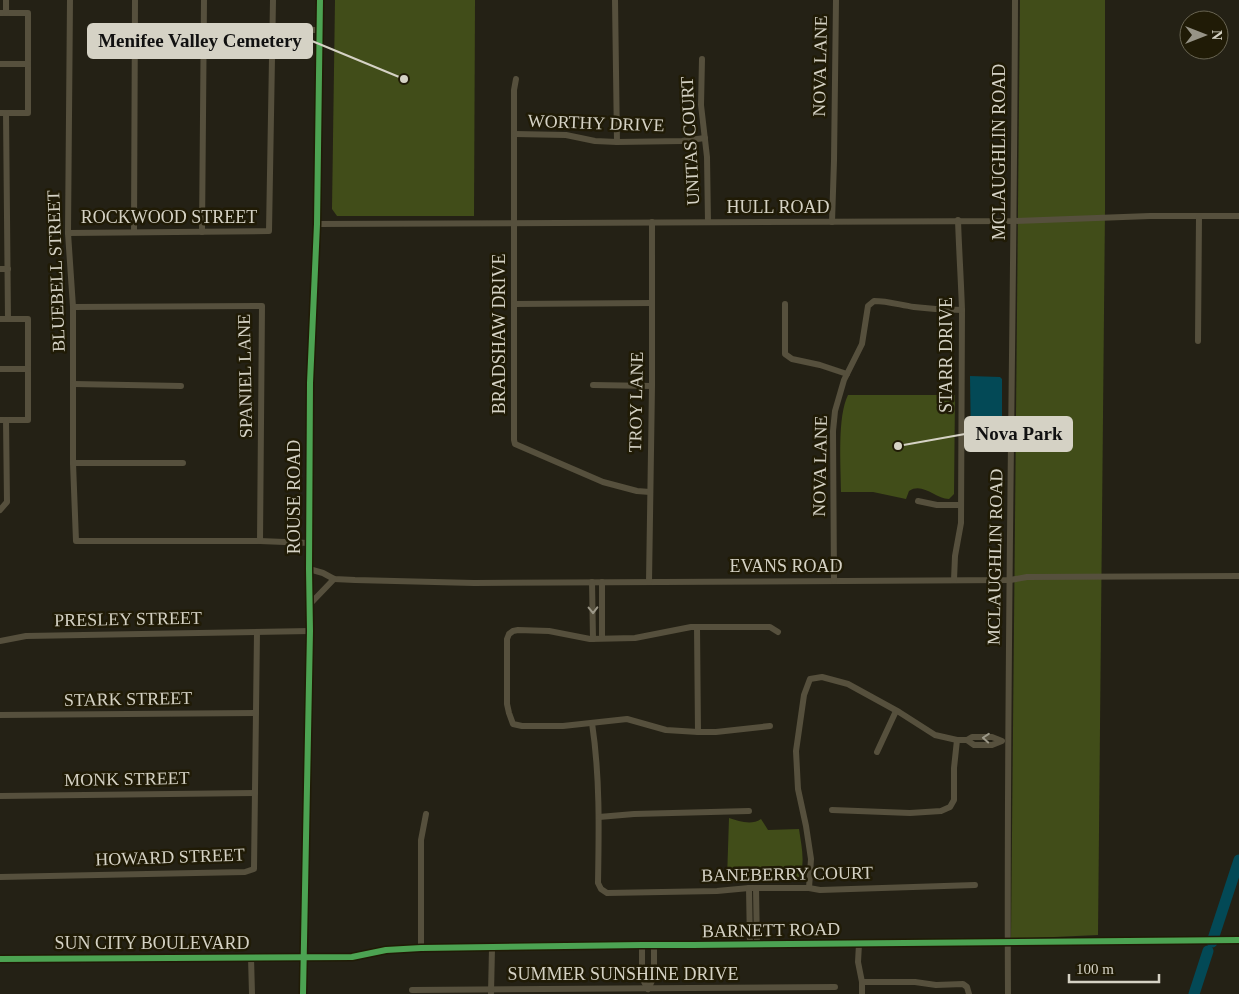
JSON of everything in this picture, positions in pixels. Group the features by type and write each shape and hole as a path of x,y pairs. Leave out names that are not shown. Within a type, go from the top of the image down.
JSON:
{"street":[{"path":"6,0 3,13 28,13 28,113 3,113 4,219 8,269 8,319"},
{"name":"BLUEBELL STREET","path":"70,0 68,233 73,308 73,463 76,541 260,541"},
{"path":"134,231 135,0"},
{"path":"202,232 204,0"},
{"path":"273,0 274,30 320,30"},
{"name":"ROUSE ROAD","path":"304,994 310,632 310,383 317,224 320,0"},
{"path":"615,0 617,142"},
{"name":"NOVA LANE","path":"832,222 836,0"},
{"name":"MCLAUGHLIN ROAD","path":"1008,994 1005,741 1010,580 1015,0"},
{"name":"ROCKWOOD STREET","path":"68,233 269,231 274,30"},
{"name":"UNITAS COURT","path":"702,59 702,105 708,222"},
{"path":"0,64 28,64"},
{"name":"BRADSHAW DRIVE","path":"516,80 514,90 515,444 603,482 637,491 650,492"},
{"name":"WORTHY DRIVE","path":"514,134 566,135 595,141 617,142 682,141 705,138"},
{"name":"HULL ROAD","path":"317,224 1014,221 1150,216 1239,216"},
{"path":"1198,341 1199,217"},
{"name":"STARR DRIVE","path":"954,580 955,556 961,523 962,310 958,254 958,220"},
{"name":"TROY LANE","path":"649,582 652,222"},
{"path":"0,269 8,269"},
{"name":"NOVA LANE","path":"834,581 834,412 844,380 862,344 868,306 874,301 883,301 915,307 962,310"},
{"path":"514,304 652,303"},
{"path":"785,304 785,354 792,360 820,365 847,374"},
{"name":"SPANIEL LANE","path":"73,308 262,306 260,541"},
{"path":"0,319 28,319 28,420 3,420 3,469 6,502 0,510"},
{"path":"0,370 28,369"},
{"path":"74,384 181,386"},
{"path":"594,385 652,386"},
{"path":"73,463 183,463"},
{"path":"918,500 937,505 961,505"},
{"path":"260,541 309,543"},
{"name":"EVANS ROAD","path":"309,569 334,579 474,583 1010,580 1027,578 1239,576"},
{"path":"310,604 334,579"},
{"path":"592,582 594,638"},
{"path":"602,582 602,638"},
{"path":"697,627 698,732"},
{"path":"770,726 698,732 666,730 627,719 563,726 522,726 513,724 507,704 507,638 513,631 518,630 543,631 594,638 635,638 697,627 770,627 778,632"},
{"name":"HOWARD STREET","path":"0,877 245,872 254,868 257,632"},
{"name":"PRESLEY STREET","path":"0,641 26,636 310,632"},
{"path":"809,888 811,859 798,789 796,751 804,695 810,678 822,677 848,684 935,734 957,740 967,740 974,745 992,745 1005,741"},
{"path":"876,752 896,710"},
{"name":"STARK STREET","path":"0,715 256,713"},
{"path":"592,723 596,748 599,817 634,814 750,811"},
{"path":"832,810 910,813 942,811 950,807 954,800 954,768 957,740"},
{"name":"MONK STREET","path":"0,796 255,793"},
{"path":"421,948 421,840 426,814"},
{"name":"BANEBERRY COURT","path":"599,817 598,882 606,893 717,891 749,888 809,888 820,890 975,885"},
{"path":"749,888 754,945"},
{"path":"754,945 756,888"},
{"name":"BARNETT ROAD","path":"304,957 352,957 386,950 421,948 1239,940"},
{"path":"859,944 858,962 862,994"},
{"path":"642,945 642,978 648,989"},
{"path":"648,989 654,977 654,945"},
{"path":"491,992 492,948"},
{"path":"251,957 252,994"},
{"name":"SUN CITY BOULEVARD","path":"0,959 304,957"},
{"path":"862,982 915,982 936,985 962,984 967,988 969,994"},
{"name":"SUMMER SUNSHINE DRIVE","path":"412,990 438,992 545,992 648,989 809,991 835,987"}],"green space":[{"path":"335,0 475,0 474,216 337,216 332,209"},
{"path":"1020,0 1105,0 1105,208 1098,935 1011,939"},
{"path":"848,395 955,395 954,494 949,499 919,488 909,491 906,499 873,492 841,492 841,429 842,416"},
{"path":"729,818 749,823 761,819 768,830 799,829 803,860 799,877 749,876 727,879"}],"water":[{"path":"970,376 1000,377 1002,379 1002,442 971,442"}],"waterway":[{"path":"1212,942 1239,860"},
{"path":"1194,994 1208,951"}],"cycle path":[{"path":"303,994 310,631 310,383 317,224 320,0"},
{"path":"0,959 352,957 386,950 421,948 1239,940"}],"place":[{"name":"Menifee Valley Cemetery","path":"404,79"},
{"name":"Nova Park","path":"898,446"}]}
